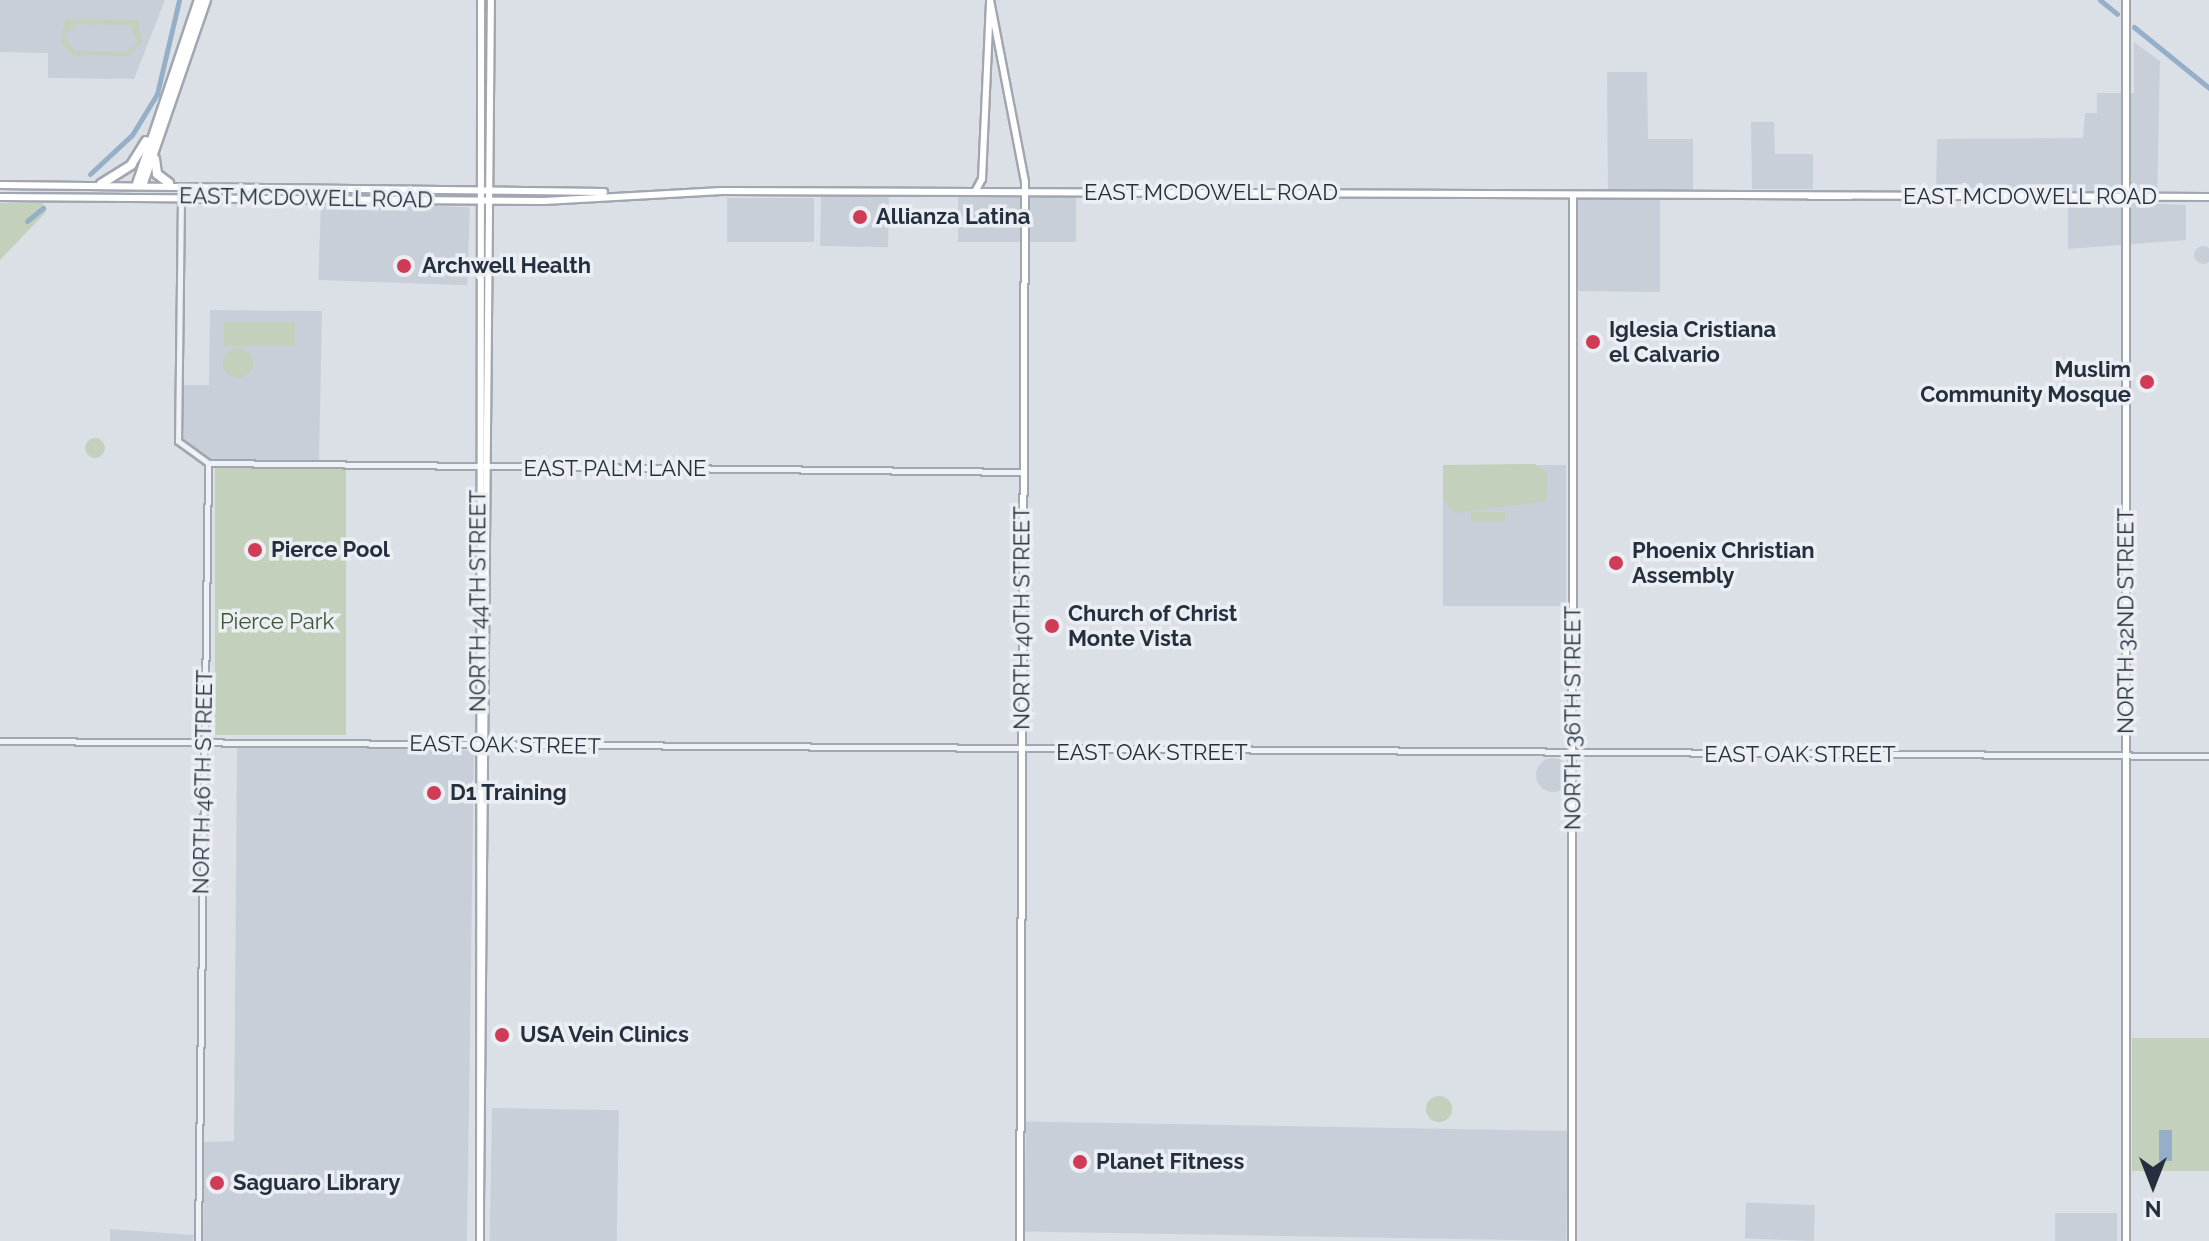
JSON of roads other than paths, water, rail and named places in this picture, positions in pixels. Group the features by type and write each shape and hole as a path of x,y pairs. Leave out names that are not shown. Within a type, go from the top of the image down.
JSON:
{"highway":[{"path":"140,184 198,0"},
{"path":"140,184 156,150 208,0"},
{"path":"101,184 135,161 161,112"},
{"path":"156,150 156,172 169,183"}],"main road":[{"name":"NORTH 44TH STREET","path":"480,1241 477,744 481,0"},
{"name":"NORTH 44TH STREET","path":"480,1202 494,200 491,0"},
{"name":"NORTH 32ND STREET","path":"2126,0 2126,1241"},
{"path":"975,192 982,179 990,2"},
{"name":"NORTH 40TH STREET","path":"990,2 1018,120 1025,192 1020,1241"},
{"path":"138,196 140,184"},
{"path":"181,196 207,184"},
{"path":"216,184 218,196"},
{"path":"262,184 270,196"},
{"name":"EAST MCDOWELL ROAD","path":"0,185 356,185 611,193 2209,197"},
{"path":"19,185 19,197"},
{"path":"343,185 343,197"},
{"path":"356,185 357,198"},
{"name":"EAST MCDOWELL ROAD","path":"0,197 270,196 494,200 611,193"},
{"name":"NORTH 36TH STREET","path":"1572,1241 1573,195"}],"street":[{"path":"181,196 178,441 208,463"},
{"name":"EAST PALM LANE","path":"208,463 1022,472"},
{"name":"NORTH 46TH STREET","path":"198,1241 208,463"},
{"name":"EAST OAK STREET","path":"0,741 1022,752 2209,756"}],"water":[{"path":"2159,1130 2172,1130 2172,1161 2159,1161"}],"waterway":[{"path":"90,174 132,135 157,94 179,0"},
{"path":"2100,0 2117,14"},
{"path":"2134,27 2209,88"},
{"path":"27,221 43,208"}],"place":[{"name":"Allianza Latina","path":"860,217"},
{"name":"Archwell Health","path":"404,266"},
{"name":"Iglesia Cristiana el Calvario","path":"1593,342"},
{"name":"Muslim Community Mosque","path":"2147,382"},
{"name":"Pierce Pool","path":"255,550"},
{"name":"Phoenix Christian Assembly","path":"1616,563"},
{"name":"Church of Christ Monte Vista","path":"1052,626"},
{"name":"D1 Training","path":"434,793"},
{"name":"USA Vein Clinics","path":"502,1035"},
{"name":"Planet Fitness","path":"1080,1162"},
{"name":"Saguaro Library","path":"217,1183"}],"park label":[{"name":"Pierce Park","path":"277,622"}]}
